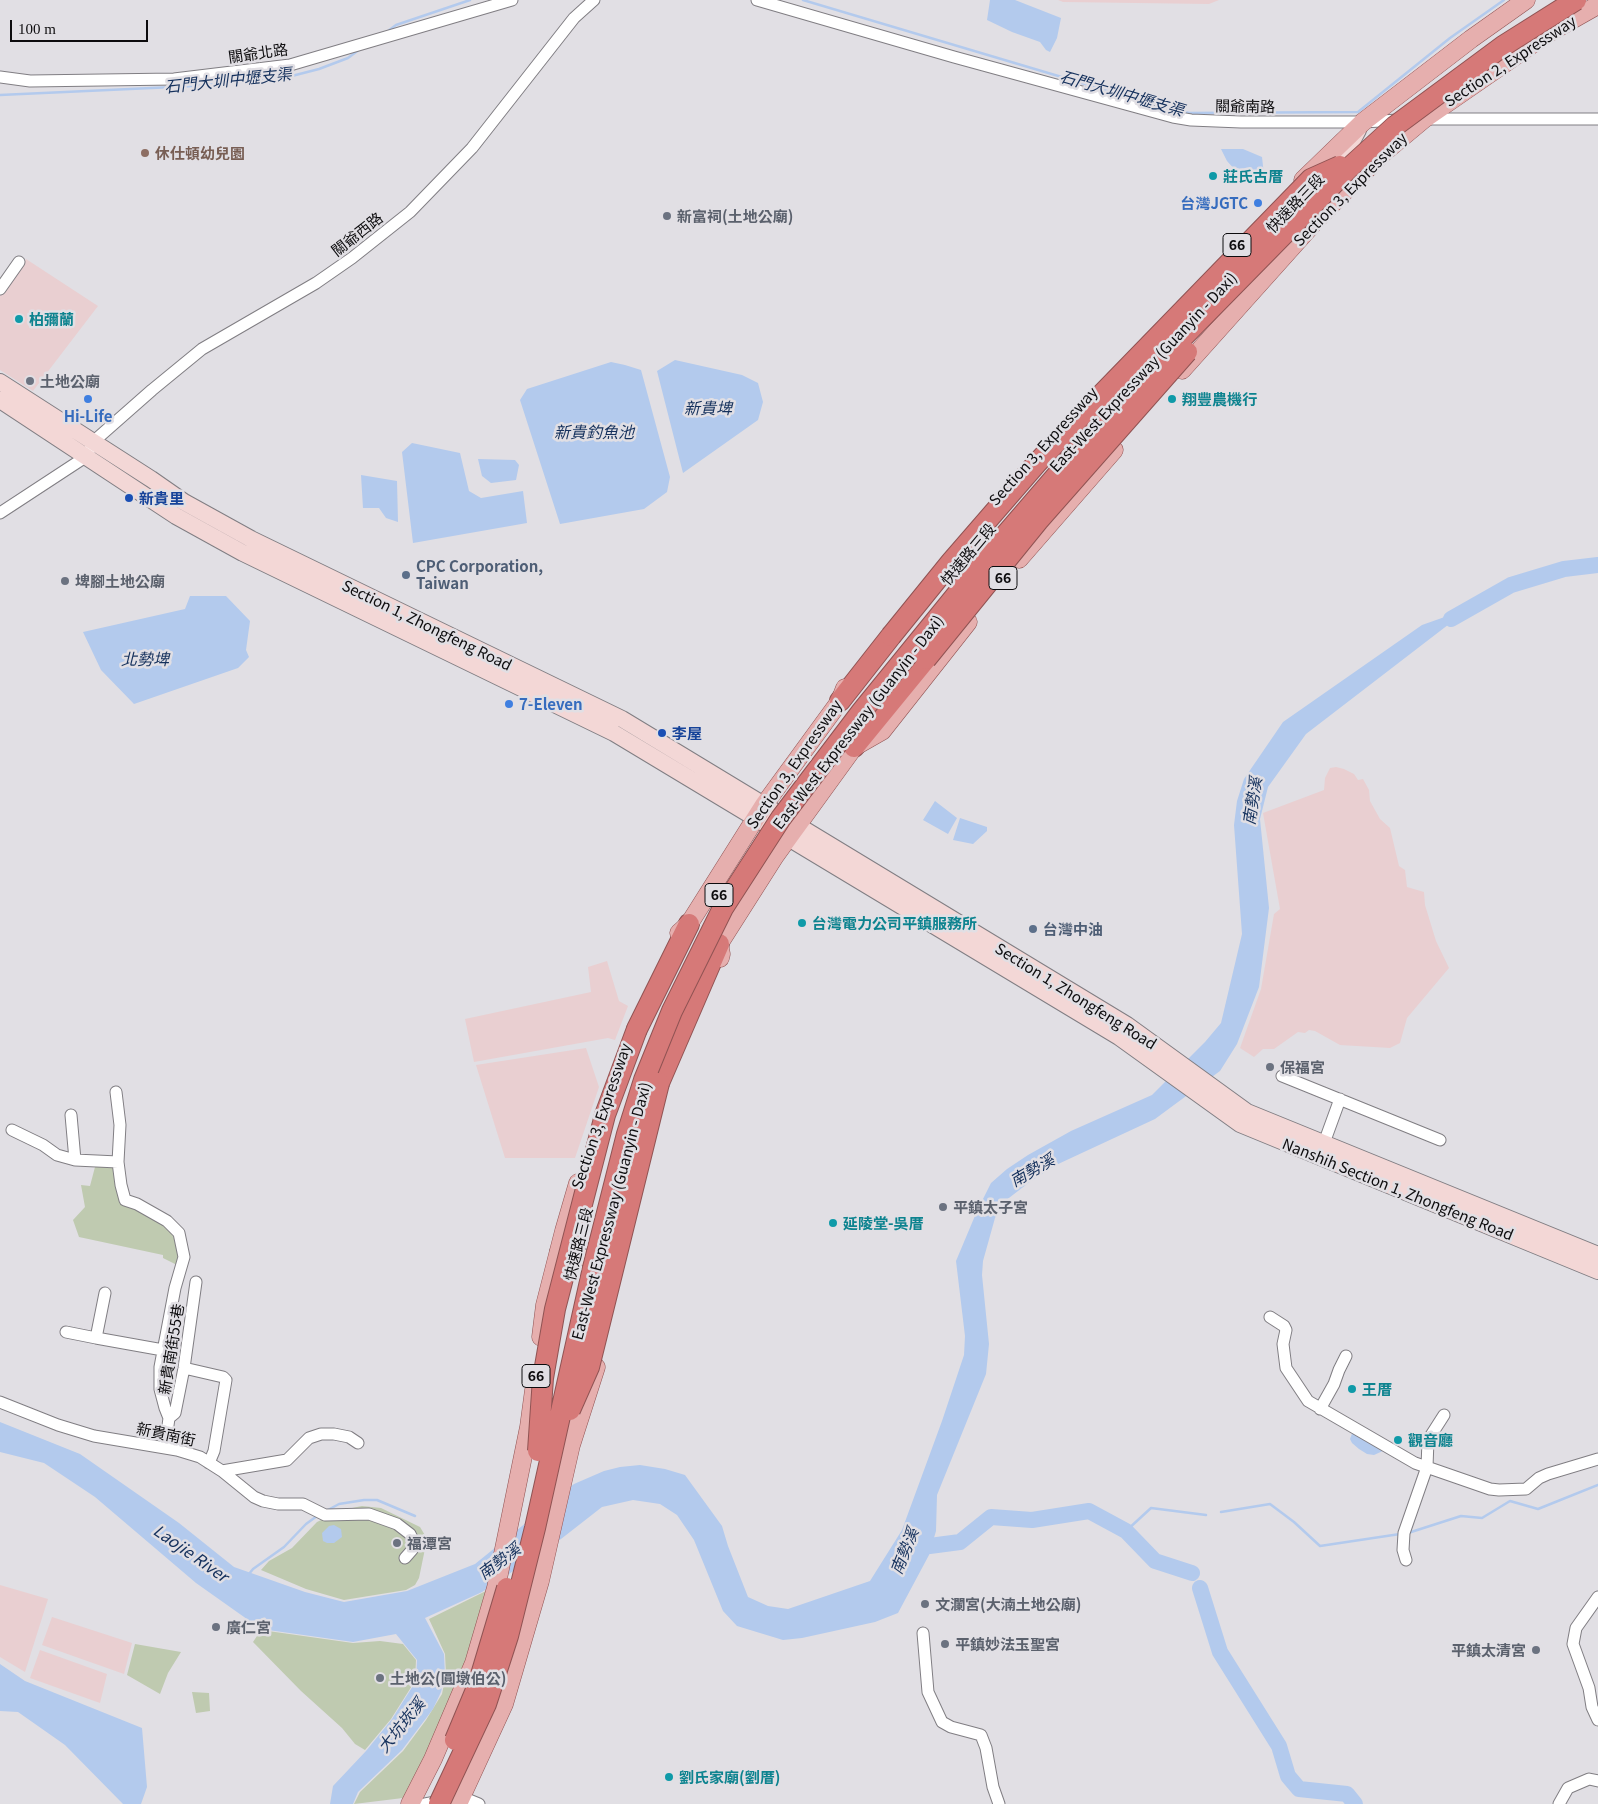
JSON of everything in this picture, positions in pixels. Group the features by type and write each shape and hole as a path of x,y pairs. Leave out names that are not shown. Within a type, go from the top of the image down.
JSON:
{"highway":[{"name":"East-West Expressway (Guanyin - Daxi)","path":"439,1804 486,1704 508,1636 535,1528 545,1452 571,1312 619,1122 656,1024 718,897 745,851 782,795 925,614 1079,436 1124,387 1340,166 1447,71 1551,0"},
{"name":"East-West Expressway (Guanyin - Daxi)","path":"425,1804 478,1685 545,1452 627,1134 644,1080 672,1011 723,908 781,818 818,767 1001,540 1126,394 1349,168 1395,126 1503,46 1576,0"},
{"path":"840,701 951,562 1036,464 1168,324 1311,179 1340,166"},
{"path":"854,747 1038,521 1164,377 1260,274 1310,208"},
{"path":"545,1452 543,1378 555,1309 605,1115 637,1029 689,924"},
{"path":"545,1452 589,1367 659,1083 719,944"}],"main road":[{"name":"66","path":"1363,122 1471,39 1526,0"},
{"name":"Section 2, Expressway","path":"1424,119 1547,34 1598,5"},
{"name":"Section 3, Expressway","path":"571,1444 590,1389 624,1264 641,1187 668,1086 721,954 719,944 775,856 854,747 882,731 1014,564 1196,353 1319,217 1382,154 1424,119"},
{"name":"Section 3, Expressway","path":"410,1804 433,1759 474,1663 496,1588 529,1427 545,1304 566,1254 607,1090 636,1015 676,936 689,924 759,812 840,701 848,679 878,637 977,531 1118,374 1363,122"},
{"name":"快速路三段","path":"854,747 872,716 1000,552 1138,393 1330,196 1342,194"},
{"path":"1118,374 1152,406"},
{"path":"0,382 90,449"},
{"path":"0,400 90,449"},
{"name":"Section 1, Zhongfeng Road","path":"90,449 176,516 226,544 622,719 759,812 1120,1037 1170,1065 1209,1093"},
{"path":"977,531 1014,564"},
{"name":"快速路三段","path":"571,1444 577,1381 605,1262 654,1071 706,957 719,944"},
{"name":"Nanshih Section 1, Zhongfeng Road","path":"1209,1093 1240,1124 1322,1150 1598,1255"},
{"name":"Nanshih Section 1, Zhongfeng Road","path":"1322,1150 1598,1271"},
{"path":"566,1254 624,1264"},
{"name":"66","path":"460,1801 504,1704 526,1635 571,1444"}],"street":[{"name":"關爺北路","path":"0,77 30,81 174,79 290,65 512,0"},
{"name":"關爺西路","path":"0,513 90,449 152,390 202,349 316,283 352,258 410,212 472,148 574,18 594,0"},
{"name":"關爺南路","path":"758,0 944,55 1172,117 1191,120 1363,122 1424,119 1598,119"},
{"path":"0,289 19,262"},
{"path":"1282,1076 1440,1140"},
{"path":"116,1092 120,1125 118,1162 125,1200 137,1204 167,1221 179,1233 184,1257 175,1288 160,1367 160,1389 169,1418 165,1448"},
{"path":"1322,1150 1340,1099"},
{"path":"71,1115 75,1160"},
{"path":"12,1130 43,1145 57,1155 75,1160 118,1162"},
{"name":"新貴南街55巷","path":"169,1418 175,1413 184,1368 196,1282"},
{"path":"96,1338 105,1293"},
{"path":"1270,1317 1284,1326 1286,1330 1283,1344 1286,1368 1308,1401 1415,1463 1490,1489 1526,1489 1539,1478 1548,1474 1598,1459"},
{"path":"66,1332 163,1350"},
{"path":"1320,1409 1334,1384 1346,1356"},
{"path":"184,1368 223,1377 226,1380 214,1451 209,1463"},
{"name":"新貴南街","path":"0,1402 58,1425 94,1436 165,1448 200,1457 222,1471 254,1497 278,1504 303,1504 320,1513 369,1514 397,1524 405,1528 413,1540 412,1550 405,1558"},
{"path":"1406,1560 1404,1538 1427,1467 1428,1440 1444,1415"},
{"path":"222,1471 286,1460 309,1438 320,1434 349,1437 358,1443"},
{"path":"1598,1597 1576,1628 1573,1644 1589,1688 1592,1707 1598,1720"},
{"path":"922,1633 928,1692 942,1722 951,1727 981,1735 986,1748 993,1787 999,1804"},
{"path":"1559,1804 1568,1788 1589,1779 1598,1781"},
{"path":"425,1804 460,1801 479,1804"}],"shaded area":[{"path":"1058,0 1219,0 1209,4 1063,2"},
{"path":"26,259 98,306 33,391 0,370 0,296"},
{"path":"1336,767 1354,774 1358,780 1363,779 1369,790 1370,801 1380,819 1390,828 1399,866 1405,870 1407,887 1424,892 1425,905 1436,941 1449,968 1407,1018 1400,1043 1390,1048 1340,1045 1315,1031 1309,1030 1305,1033 1298,1032 1274,1049 1263,1049 1254,1057 1240,1048 1261,989 1274,914 1280,909 1263,813 1324,790 1325,778 1330,768"},
{"path":"607,961 619,1001 628,1006 615,1040 608,1038 474,1062 465,1019 591,992 588,967"},
{"path":"586,1048 599,1087 575,1158 505,1158 476,1065"},
{"path":"0,1585 48,1599 25,1672 0,1657"},
{"path":"52,1617 132,1643 124,1674 42,1645"},
{"path":"40,1650 107,1674 100,1703 30,1678"}],"green space":[{"path":"113,1165 120,1202 161,1222 169,1229 179,1252 177,1265 163,1258 163,1255 79,1237 73,1220 85,1207 81,1185 90,1186 95,1167"},
{"path":"362,1506 381,1508 420,1527 426,1537 426,1544 419,1578 415,1585 406,1590 344,1600 306,1589 261,1570 269,1561 292,1548 317,1522 342,1510"},
{"path":"492,1588 468,1662 428,1757 403,1798 354,1804 360,1792 403,1751 442,1694 446,1674 445,1654 429,1619"},
{"path":"261,1630 353,1643 380,1641 403,1644 416,1660 415,1681 391,1719 365,1750 355,1744 342,1728 301,1691 253,1642"},
{"path":"135,1644 181,1652 168,1673 160,1694 127,1675"},
{"path":"192,1692 209,1693 210,1711 196,1713"}],"water":[{"path":"990,0 1015,0 1061,18 1057,38 1050,52 1040,42 987,20"},
{"path":"1221,149 1243,149 1262,157 1264,175 1246,182 1227,161"},
{"name":"新貴埤","path":"675,360 742,375 758,383 763,402 758,420 683,473 657,371"},
{"name":"新貴釣魚池","path":"611,362 641,370 670,477 667,492 644,509 560,524 520,400 527,389"},
{"path":"412,443 460,453 469,491 481,498 523,491 527,523 413,543 402,452"},
{"path":"478,459 515,460 519,465 516,480 491,483 482,476"},
{"path":"361,475 397,481 398,522 386,518 379,508 363,508"},
{"name":"北勢埤","path":"190,596 226,596 250,621 246,650 249,657 238,668 134,704 101,670 83,632 185,609"},
{"path":"1470,608 1306,734 1268,787 1260,819 1269,908 1259,987 1237,1044 1220,1071 1155,1119 1056,1165 1031,1181 1005,1201 995,1218 983,1261 982,1275 989,1344 986,1374 937,1495 936,1531 929,1555 898,1613 875,1622 802,1638 783,1640 737,1626 723,1611 694,1540 677,1515 660,1504 633,1500 602,1507 561,1539 482,1592 425,1618 444,1654 445,1675 441,1692 433,1709 402,1750 358,1792 353,1804 330,1804 333,1786 366,1751 392,1719 416,1681 417,1660 396,1634 353,1642 261,1629 196,1583 95,1497 44,1463 0,1452 0,1422 80,1454 179,1523 234,1567 305,1592 344,1602 407,1591 475,1564 574,1484 604,1471 640,1465 665,1469 685,1475 722,1526 748,1597 768,1606 788,1609 870,1581 902,1530 964,1355 965,1336 956,1261 991,1183 1007,1169 1028,1155 1071,1131 1152,1095 1205,1042 1221,1023 1242,934 1234,825 1237,801 1244,779 1283,722 1422,625"},
{"path":"935,801 957,818 948,834 923,820"},
{"path":"960,818 987,827 987,831 973,844 953,840"},
{"path":"1353,1431 1385,1450 1374,1455 1367,1454 1352,1443 1350,1439"},
{"path":"334,1525 341,1529 342,1537 334,1543 323,1541 322,1533 329,1526"},
{"path":"0,1664 25,1681 142,1728 147,1787 141,1804 123,1804 65,1745 18,1712 0,1711"}],"waterway":[{"name":"石門大圳中壢支渠","path":"388,31 396,25 470,0"},
{"name":"石門大圳中壢支渠","path":"803,0 1139,100 1189,113 1358,112 1450,38 1504,0"},
{"name":"石門大圳中壢支渠","path":"0,95 195,86 284,78 319,69 348,58 360,49"},
{"name":"南勢溪","path":"1451,619 1511,585 1564,569 1598,565"},
{"path":"1408,1533 1461,1516 1482,1518 1510,1501 1538,1509 1598,1485"},
{"path":"326,1511 339,1504 377,1500 415,1516"},
{"path":"1221,1512 1270,1504 1294,1522 1320,1546 1400,1534"},
{"path":"1126,1531 1151,1508 1206,1515"},
{"path":"910,1545 922,1547 960,1542 991,1517 1032,1520 1089,1511 1126,1531 1155,1561 1192,1573"},
{"path":"249,1574 253,1569 284,1547 306,1524 317,1516"},
{"path":"1200,1588 1220,1652 1279,1746 1288,1776 1299,1789 1347,1794 1355,1804"}],"place":[{"name":"休仕頓幼兒園","path":"145,153"},
{"name":"莊氏古厝","path":"1213,176"},
{"name":"台灣JGTC","path":"1258,203"},
{"name":"新富祠(土地公廟)","path":"667,216"},
{"name":"柏彌蘭","path":"19,319"},
{"name":"土地公廟","path":"30,381"},
{"name":"Hi-Life","path":"88,399"},
{"name":"翔豐農機行","path":"1172,399"},
{"name":"新貴里","path":"129,498"},
{"name":"CPC Corporation, Taiwan","path":"406,575"},
{"name":"埤腳土地公廟","path":"65,581"},
{"name":"7-Eleven","path":"509,704"},
{"name":"李屋","path":"662,733"},
{"name":"台灣電力公司平鎮服務所","path":"802,923"},
{"name":"台灣中油","path":"1033,929"},
{"name":"保福宮","path":"1270,1067"},
{"name":"平鎮太子宮","path":"943,1207"},
{"name":"延陵堂-吳厝","path":"833,1223"},
{"name":"王厝","path":"1352,1389"},
{"name":"觀音廳","path":"1398,1440"},
{"name":"福潭宮","path":"397,1543"},
{"name":"文瀾宮(大湳土地公廟)","path":"925,1604"},
{"name":"廣仁宮","path":"216,1627"},
{"name":"平鎮妙法玉聖宮","path":"945,1644"},
{"name":"平鎮太清宮","path":"1536,1650"},
{"name":"土地公(圓墩伯公)","path":"380,1678"},
{"name":"劉氏家廟(劉厝)","path":"669,1777"}],"water label":[{"name":"Laojie River","path":"191,1553"},
{"name":"大坑崁溪","path":"401,1725"}]}
